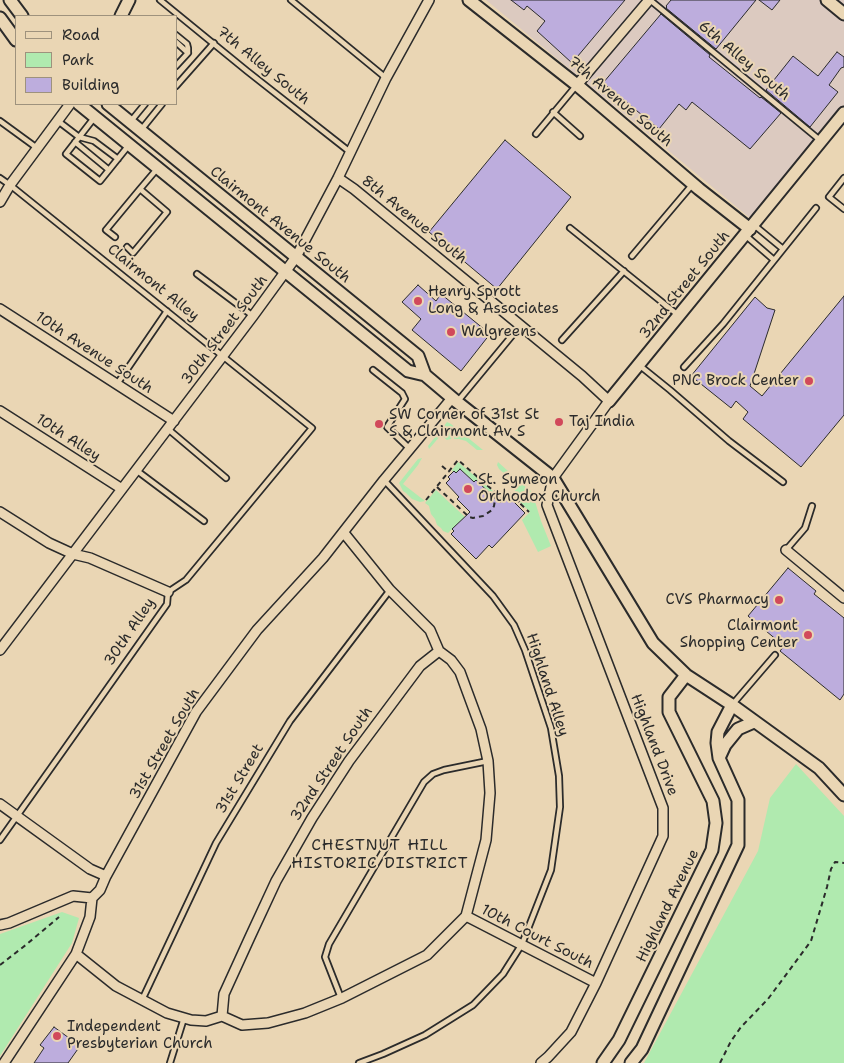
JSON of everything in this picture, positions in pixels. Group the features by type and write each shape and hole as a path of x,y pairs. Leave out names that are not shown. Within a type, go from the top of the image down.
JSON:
{"street":[{"path":"10,0 21,15"},
{"path":"122,15 129,0"},
{"name":"30th Street South","path":"0,650 296,257 338,178 386,78 429,0"},
{"name":"7th Avenue South","path":"470,0 481,6 750,230"},
{"path":"577,85 649,0"},
{"path":"827,0 844,14"},
{"path":"0,18 15,39"},
{"path":"0,202 10,185 69,105"},
{"path":"80,105 158,168"},
{"name":"Clairmont Avenue South","path":"109,105 418,356 425,375"},
{"name":"32nd Street South","path":"553,478 609,401 844,113"},
{"name":"Clairmont Avenue South","path":"158,168 408,371 425,375 553,478 653,643 686,675 732,704 818,768 844,795"},
{"name":"8th Avenue South","path":"338,178 582,376 609,401"},
{"name":"10th Avenue South","path":"0,309 174,421"},
{"name":"31st Street South","path":"4,1063 76,954 90,917 92,898 100,890 196,712 256,630 323,558 384,480 454,400"},
{"name":"10th Alley","path":"0,411 122,489"},
{"name":"Highland Drive","path":"541,1063 571,1032 596,983 662,836 663,808 547,505 553,478"},
{"path":"0,512 49,544 73,554 90,558 168,592"},
{"path":"76,954 116,986 167,1013 191,1020 206,1021 222,1016 242,1025 268,1023 305,1013 342,998 427,955 466,916 486,840 490,792 488,762 480,729 460,672 451,660 439,651 430,630 390,590 344,533"},
{"path":"786,550 844,598"},
{"name":"32nd Street South","path":"222,1016 224,994 276,881 312,818 349,761 420,666 439,651"},
{"name":"Highland Avenue","path":"603,1063 619,1040 712,850 716,823 713,801 669,712 669,698 686,675"},
{"path":"632,1063 642,1049 738,845 738,800 719,758 717,743 718,732 732,704"},
{"path":"719,758 725,745 738,729 754,722"},
{"path":"0,804 90,869 106,876"},
{"path":"0,925 73,896 92,898"},
{"name":"10th Court South","path":"466,916 596,983"}],"lane":[{"name":"7th Alley South","path":"160,0 350,152"},
{"path":"291,0 386,78"},
{"name":"6th Alley South","path":"649,0 821,141"},
{"path":"178,36 187,44 188,48 188,53 178,64"},
{"path":"178,84 214,43"},
{"path":"178,44 188,53"},
{"path":"536,134 577,85"},
{"path":"130,122 143,105"},
{"path":"141,131 161,105"},
{"path":"553,112 580,136"},
{"path":"95,117 66,154 100,181 130,144"},
{"path":"57,120 79,137 94,141 118,160"},
{"path":"0,121 37,148"},
{"path":"75,142 109,170"},
{"path":"115,237 106,230 158,168"},
{"name":"Clairmont Alley","path":"0,178 312,428"},
{"path":"844,178 828,197 844,209"},
{"path":"632,256 693,184"},
{"path":"127,247 133,253 167,212 140,189"},
{"path":"684,367 723,324 816,208"},
{"path":"570,228 678,315"},
{"path":"750,230 783,249"},
{"path":"750,230 774,260"},
{"path":"562,340 624,271"},
{"path":"197,274 253,316"},
{"path":"117,384 167,311"},
{"path":"454,400 520,326"},
{"path":"639,365 729,441 783,482"},
{"path":"373,370 402,393 405,399 387,427 410,449"},
{"name":"30th Alley","path":"0,840 167,604 168,592 186,580 312,428"},
{"path":"168,429 226,478"},
{"path":"136,470 204,521"},
{"name":"Highland Alley","path":"358,1063 425,1035 473,1005 503,974 522,944 551,870 560,808 559,776 552,728 525,650 514,625 493,596 384,480"},
{"path":"786,550 805,528 812,506"},
{"name":"31st Street","path":"142,1000 216,844 290,721 390,590"},
{"path":"732,704 775,655"},
{"path":"342,998 325,957 329,944 424,782 433,774 444,770 488,762"},
{"path":"170,1063 184,1018"}],"path":[{"path":"426,500 458,460 503,499 509,493 529,512"},
{"path":"442,466 449,472"},
{"path":"437,487 469,517 473,518 483,516 492,510 496,500 494,491"},
{"path":"518,502 530,489"},
{"path":"720,1063 731,1041 741,1027 768,999 811,941 831,869 835,862 844,863"},
{"path":"0,965 59,917"}],"shaded area":[{"path":"486,0 844,0 844,105 750,218"}],"green space":[{"path":"447,422 451,424 483,450 477,450 466,441 454,439 455,428 451,439 447,440 441,435 429,449 428,446"},
{"path":"422,458 403,484 425,501 420,502 412,499 403,491 399,483 418,459"},
{"path":"458,462 493,491 491,494 460,469 456,473 453,472 452,470"},
{"path":"498,462 528,489 519,499 512,494 519,486 499,469"},
{"path":"436,490 465,517 448,533 437,525 429,506 425,503"},
{"path":"530,490 551,546 538,552 522,520 530,512 520,502"},
{"path":"796,764 844,816 844,1063 644,1063 758,851 770,798"},
{"path":"62,912 79,918 72,943 0,1056 0,934"}],"building":[{"path":"511,0 625,0 572,63 537,31 545,21 527,6 524,10"},
{"path":"671,0 756,0 716,49 666,8"},
{"path":"759,0 780,0 772,10"},
{"path":"661,14 710,55 709,57 781,113 750,149 692,102 686,110 679,104 659,129 603,83"},
{"path":"837,52 844,57 844,67 841,68 829,85 838,92 810,127 766,90 793,56 818,76"},
{"path":"505,140 571,197 497,289 429,232"},
{"name":"Walgreens","path":"418,285 436,301 441,294 490,334 461,371 412,330 421,319 402,302"},
{"name":"PNC Brock Center","path":"844,296 844,415 801,467 743,419 748,412 736,401 731,408 691,376 755,297 767,308 775,310 750,386 762,396"},
{"path":"460,469 474,482 476,480 500,503 507,495 525,513 492,548 489,545 476,559 451,534 454,531 452,529 470,512 457,499 459,497 446,483 450,479 448,477 454,471 456,473"},
{"name":"Clairmont Shopping Center","path":"788,568 816,591 814,594 844,618 844,694 840,700 780,651 784,646 748,616"},
{"name":"Independent Presbyterian Church","path":"54,1027 80,1046 68,1063 34,1063 44,1048 40,1045"}],"place":[{"name":"Henry Sprott Long & Associates","path":"418,301"},
{"name":"Walgreens","path":"451,332"},
{"name":"PNC Brock Center","path":"809,381"},
{"name":"Taj India","path":"559,422"},
{"name":"SW Corner of 31st St S & Clairmont Av S","path":"379,424"},
{"name":"St. Symeon Orthodox Church","path":"468,489"},
{"name":"CVS Pharmacy","path":"779,600"},
{"name":"Clairmont Shopping Center","path":"808,635"},
{"name":"Independent Presbyterian Church","path":"57,1036"}],"district":[{"name":"CHESTNUT HILL HISTORIC DISTRICT","path":"380,855"}]}
